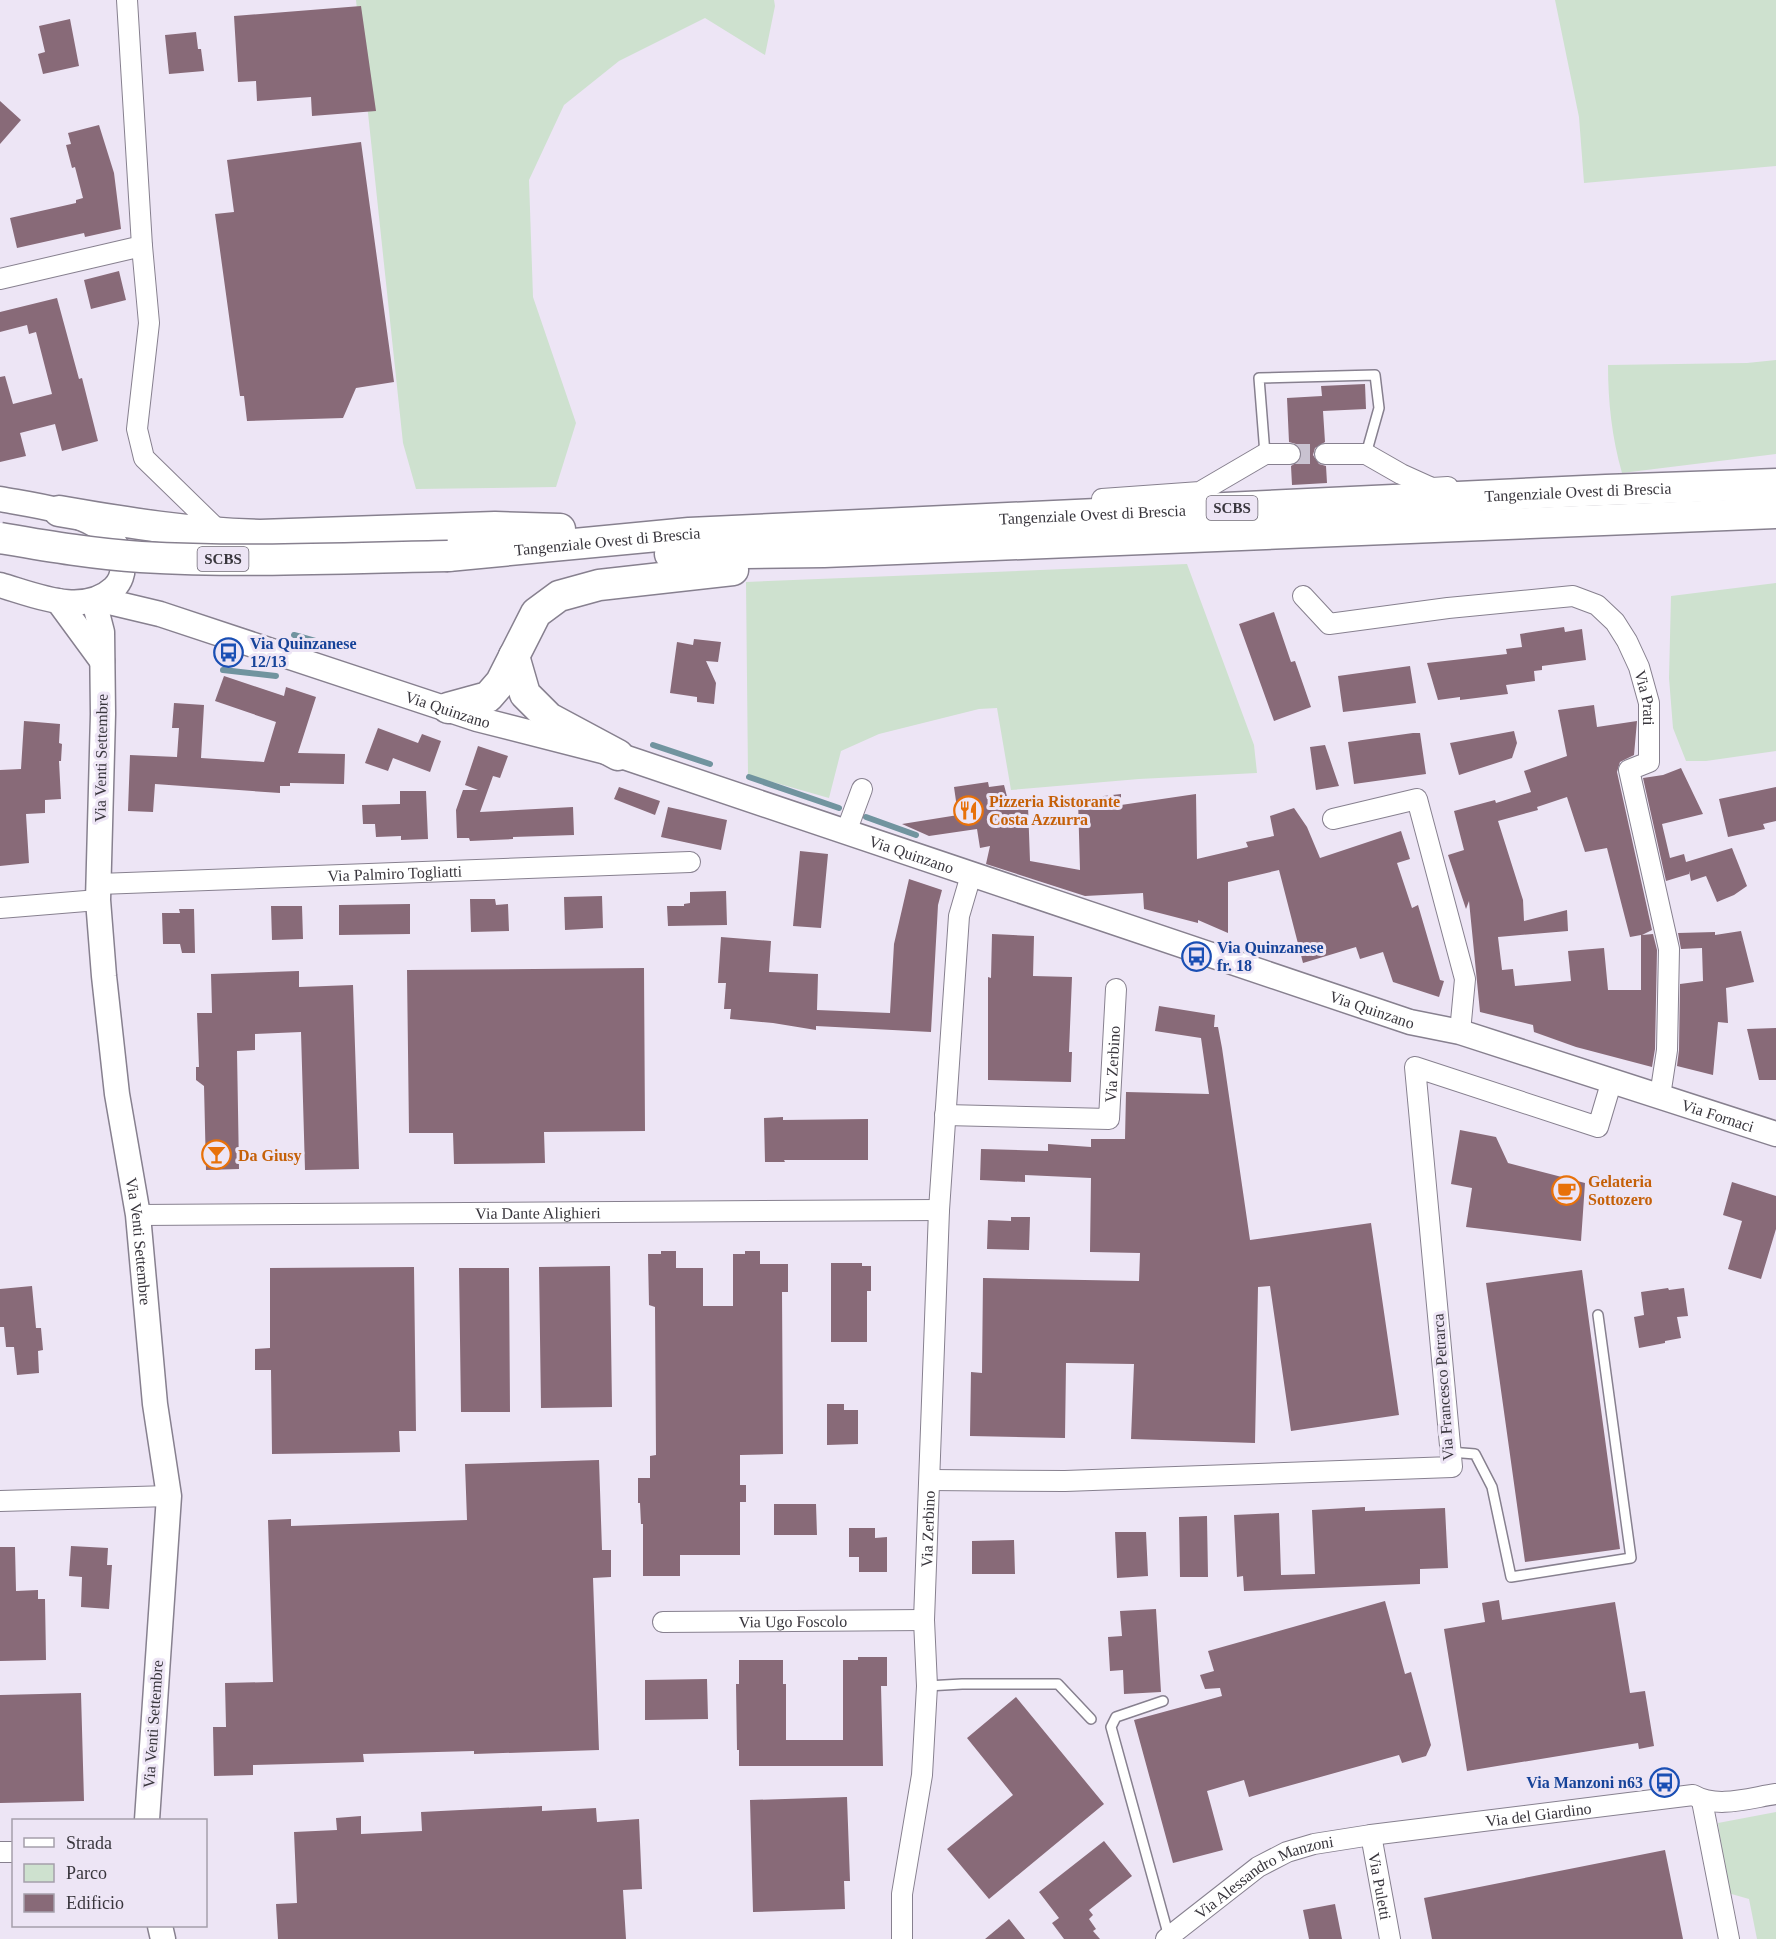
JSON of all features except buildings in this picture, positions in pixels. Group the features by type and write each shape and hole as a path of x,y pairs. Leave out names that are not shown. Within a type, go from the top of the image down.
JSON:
{"main road":[{"name":"Tangenziale Ovest di Brescia","path":"448,556 689,533 1776,484"},
{"path":"60,511 155,528 222,534 260,535 495,527 689,533"},
{"name":"Tangenziale Ovest di Brescia","path":"0,538 54,548 151,557 230,560 824,552 1776,513"},
{"path":"448,708 488,697 501,682 536,613 559,596 599,585 771,566 824,552"},
{"path":"514,656 525,694 549,718 618,755"}],"street":[{"path":"127,0 149,323 137,429 144,458 222,534"},
{"path":"0,279 142,246"},
{"path":"918,522 972,509 1200,492 1266,454 1290,454"},
{"path":"1325,454 1366,454 1432,488 1556,482 1606,490"},
{"path":"0,499 60,511 98,526 112,539 120,553 123,567 120,583 96,600"},
{"name":"Via Quinzano","path":"120,583 160,614"},
{"name":"Via Quinzano","path":"0,585 72,603 96,600 160,614 477,719 618,755 1410,1022 1460,1032 1660,1096"},
{"name":"Via Prati","path":"1303,596 1329,624 1448,608 1573,596 1597,605 1615,622 1639,667 1649,703 1649,762 1629,770 1669,949 1667,1050 1660,1096"},
{"path":"58,600 102,662"},
{"name":"Via Venti Settembre","path":"96,600 102,632 98,892 117,1094 138,1215 155,1404 169,1496 147,1819"},
{"path":"846,832 861,789"},
{"path":"1333,819 1417,799 1465,979 1460,1032"},
{"name":"Via Palmiro Togliatti","path":"0,908 98,892 690,862"},
{"name":"Via Zerbino","path":"902,1939 902,1894 922,1775 927,1686 924,1620 939,1210 945,1115 959,915 971,875"},
{"name":"Via Zerbino","path":"945,1115 1109,1119 1116,989"},
{"name":"Via Francesco Petrarca","path":"930,1480 1065,1481 1452,1467 1415,1067 1598,1127 1611,1080"},
{"name":"Via Fornaci","path":"1660,1096 1776,1134"},
{"name":"Via Dante Alighieri","path":"138,1215 939,1210"},
{"path":"0,1501 169,1496"},
{"name":"Via Ugo Foscolo","path":"663,1622 924,1620"},
{"name":"Via del Giardino","path":"1371,1835 1693,1795 1716,1803 1776,1794"},
{"path":"1702,1800 1729,1939"},
{"name":"Via Alessandro Manzoni","path":"1167,1938 1258,1867 1287,1852 1314,1844 1371,1835"},
{"name":"Via Puletti","path":"1371,1835 1390,1939"}],"lane":[{"path":"1266,454 1259,378 1375,375 1379,408 1366,454"},
{"path":"1450,1452 1475,1454 1492,1487 1511,1577 1631,1558 1598,1315"},
{"path":"927,1686 1058,1684 1091,1719"},
{"path":"1163,1701 1116,1717 1111,1727 1167,1938"}],"green space":[{"path":"356,0 774,0 775,6 765,55 705,18 619,61 564,105 529,180 533,297 576,423 556,487 416,489 403,443"},
{"path":"1555,0 1776,0 1776,166 1584,183 1579,117"},
{"path":"1776,360 1776,454 1622,473 1611,420 1608,365 1747,363"},
{"path":"1187,564 1254,745 1257,773 1139,779 1011,790 997,708 979,709 879,734 841,751 829,798 748,775 746,582"},
{"path":"1776,583 1776,751 1706,761 1686,761 1673,728 1669,678 1671,596"},
{"path":"1776,1812 1776,1939 1757,1939 1749,1899 1728,1893 1718,1823"}],"waterway":[{"path":"294,635 333,646"},
{"path":"223,670 276,676"},
{"path":"653,745 710,764"},
{"path":"749,777 839,808"},
{"path":"866,817 916,835"}],"tunnel":[{"path":"1290,454 1325,454"}],"place":[{"name":"Via Quinzanese 12/13","path":"229,652"},
{"name":"Pizzeria Ristorante Costa Azzurra","path":"968,810"},
{"name":"Via Quinzanese fr. 18","path":"1196,956"},
{"name":"Da Giusy","path":"217,1155"},
{"name":"Gelateria Sottozero","path":"1567,1190"},
{"name":"Via Manzoni n63","path":"1664,1782"}]}
